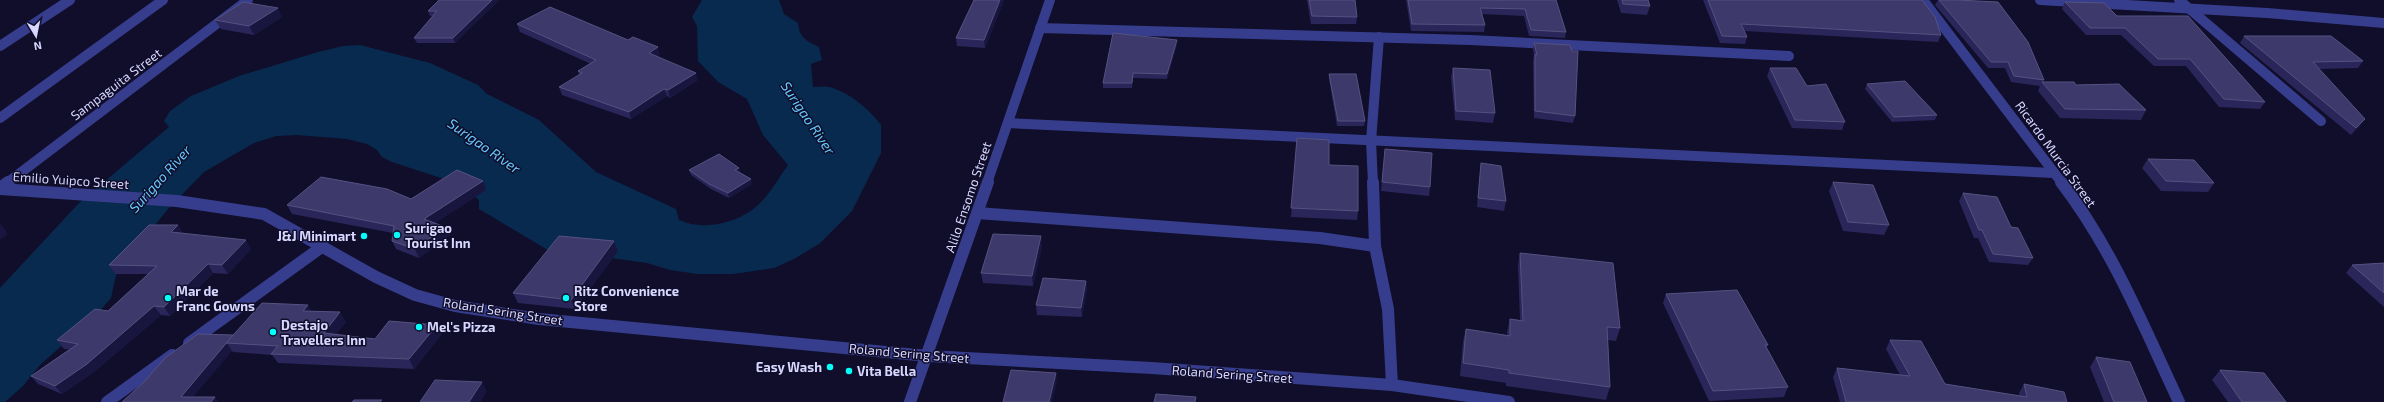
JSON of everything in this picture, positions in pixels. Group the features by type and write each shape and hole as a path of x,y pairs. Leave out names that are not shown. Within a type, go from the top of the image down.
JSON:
{"street":[{"path":"0,46 70,0"},
{"path":"0,118 163,0"},
{"name":"Sampaguita Street","path":"0,189 248,0"},
{"name":"Alilo Ensomo Street","path":"910,402 928,356 1050,0"},
{"name":"Ricardo Murcia Street","path":"1923,0 2072,196 2124,284 2179,402"},
{"path":"2040,0 2190,10 2267,13 2384,23"},
{"path":"2179,0 2321,121"},
{"path":"1040,28 1379,36 1789,56"},
{"path":"1379,36 1371,140 1375,246 1388,309 1392,385"},
{"path":"1008,123 2054,173"},
{"name":"Emilio Yuipco Street","path":"0,189 177,201 264,214 323,246"},
{"path":"977,213 1320,238 1375,246"},
{"path":"107,402 323,246"},
{"name":"Roland Sering Street","path":"323,246 376,277 408,292 455,306 539,319 928,356 1152,368 1392,385 1510,402"}],"water":[{"name":"Surigao River","path":"702,0 779,0 784,14 798,23 800,32 804,38 810,43 819,47 822,60 811,64 813,87 829,87 844,93 865,107 881,125 881,153 852,211 819,244 794,259 774,268 733,274 697,274 670,270 647,263 546,249 479,209 479,200 459,184 392,162 382,157 377,150 367,144 347,139 297,135 276,136 254,143 204,172 169,208 117,271 111,298 96,315 40,365 23,386 5,402 0,402 0,288 79,203 169,127 164,121 170,111 191,96 239,76 318,52 343,46 360,45 430,63 478,85 487,94 539,120 596,172 676,209 679,220 700,225 712,225 724,223 746,214 763,200 788,165 763,135 747,99 718,82 698,61 697,26 692,17"}],"building":[{"path":"439,0 492,0 453,38 414,38 437,11 428,11"},
{"path":"974,0 1000,0 984,40 956,38"},
{"path":"1309,0 1355,0 1357,17 1312,16"},
{"path":"1408,0 1556,0 1566,32 1531,30 1525,9 1480,8 1485,25 1412,24"},
{"path":"1622,0 1648,0 1650,6 1623,4"},
{"path":"1708,0 1922,0 1935,17 1941,35 1741,24 1747,37 1722,36"},
{"path":"1939,0 1998,2 2028,42 2044,80 2014,76 2008,62 1991,62"},
{"path":"243,2 278,8 249,26 215,20"},
{"path":"2065,2 2104,3 2117,16 2188,16 2265,102 2224,99 2190,59 2158,59 2125,28 2090,28"},
{"path":"550,7 628,40 633,37 658,47 649,53 696,73 668,90 664,89 629,112 559,87 582,73 578,71 596,60 517,24"},
{"path":"1113,33 1177,40 1167,74 1133,73 1132,83 1103,83"},
{"path":"2244,36 2331,36 2363,61 2313,62 2365,119 2356,128"},
{"path":"1534,43 1570,45 1572,51 1578,51 1575,116 1535,111 1535,54 1537,55"},
{"path":"1453,68 1490,70 1495,113 1456,111"},
{"path":"1770,68 1796,68 1807,86 1826,84 1845,122 1795,120"},
{"path":"1329,74 1356,74 1365,121 1338,121"},
{"path":"1905,81 1937,115 1894,117 1867,84"},
{"path":"2042,82 2074,82 2076,85 2119,84 2146,110 2065,109"},
{"path":"1297,138 1329,140 1329,165 1358,166 1358,211 1291,208"},
{"path":"1385,149 1432,153 1430,187 1382,182"},
{"path":"719,154 739,168 735,170 751,179 728,193 709,184 689,170"},
{"path":"2148,159 2194,160 2214,183 2166,181"},
{"path":"1481,163 1501,166 1506,201 1478,198"},
{"path":"457,170 483,181 424,219 445,227 415,249 392,241 394,226 287,205 321,177 387,189 411,199"},
{"path":"1833,182 1873,185 1889,225 1848,222"},
{"path":"1963,193 1997,197 2011,227 2018,228 2033,258 1993,254 1982,230 1979,230"},
{"path":"149,225 178,225 171,232 246,240 222,265 208,264 164,307 154,306 87,364 55,386 31,376 78,344 57,340 95,309 108,311 157,266 109,265"},
{"path":"993,234 1041,236 1032,276 981,273"},
{"path":"559,236 614,241 571,300 513,293"},
{"path":"1520,253 1613,263 1620,328 1607,327 1610,387 1509,373 1509,370 1463,363 1466,329 1510,336 1510,319 1523,321"},
{"path":"2384,263 2384,293 2352,265"},
{"path":"1043,278 1086,281 1081,308 1036,305"},
{"path":"1737,290 1768,345 1765,345 1788,387 1713,391 1666,294"},
{"path":"262,303 308,305 303,311 340,312 324,333 375,339 389,321 437,325 409,359 271,354 278,346 226,343"},
{"path":"198,334 233,335 181,397 215,397 211,402 122,402 144,382 165,358"},
{"path":"1890,340 1921,341 1945,384 2027,397 2024,384 2064,392 2067,402 1846,402 1837,368 1910,376"},
{"path":"2096,357 2130,362 2147,402 2114,402"},
{"path":"1011,370 1056,373 1049,402 1003,402"},
{"path":"2220,370 2264,373 2286,402 2242,402"},
{"path":"435,380 482,382 469,402 420,402"},
{"path":"1156,394 1196,397 1195,402 1154,402"},
{"path":"354,400 382,400 380,402 352,402"}],"place":[{"name":"Surigao Tourist Inn","path":"397,235"},
{"name":"J&J Minimart","path":"364,236"},
{"name":"Mar de Franc Gowns","path":"168,298"},
{"name":"Ritz Convenience Store","path":"566,298"},
{"name":"Mel's Pizza","path":"419,327"},
{"name":"Destajo Travellers Inn","path":"273,332"},
{"name":"Easy Wash","path":"830,367"},
{"name":"Vita Bella","path":"849,371"}]}
